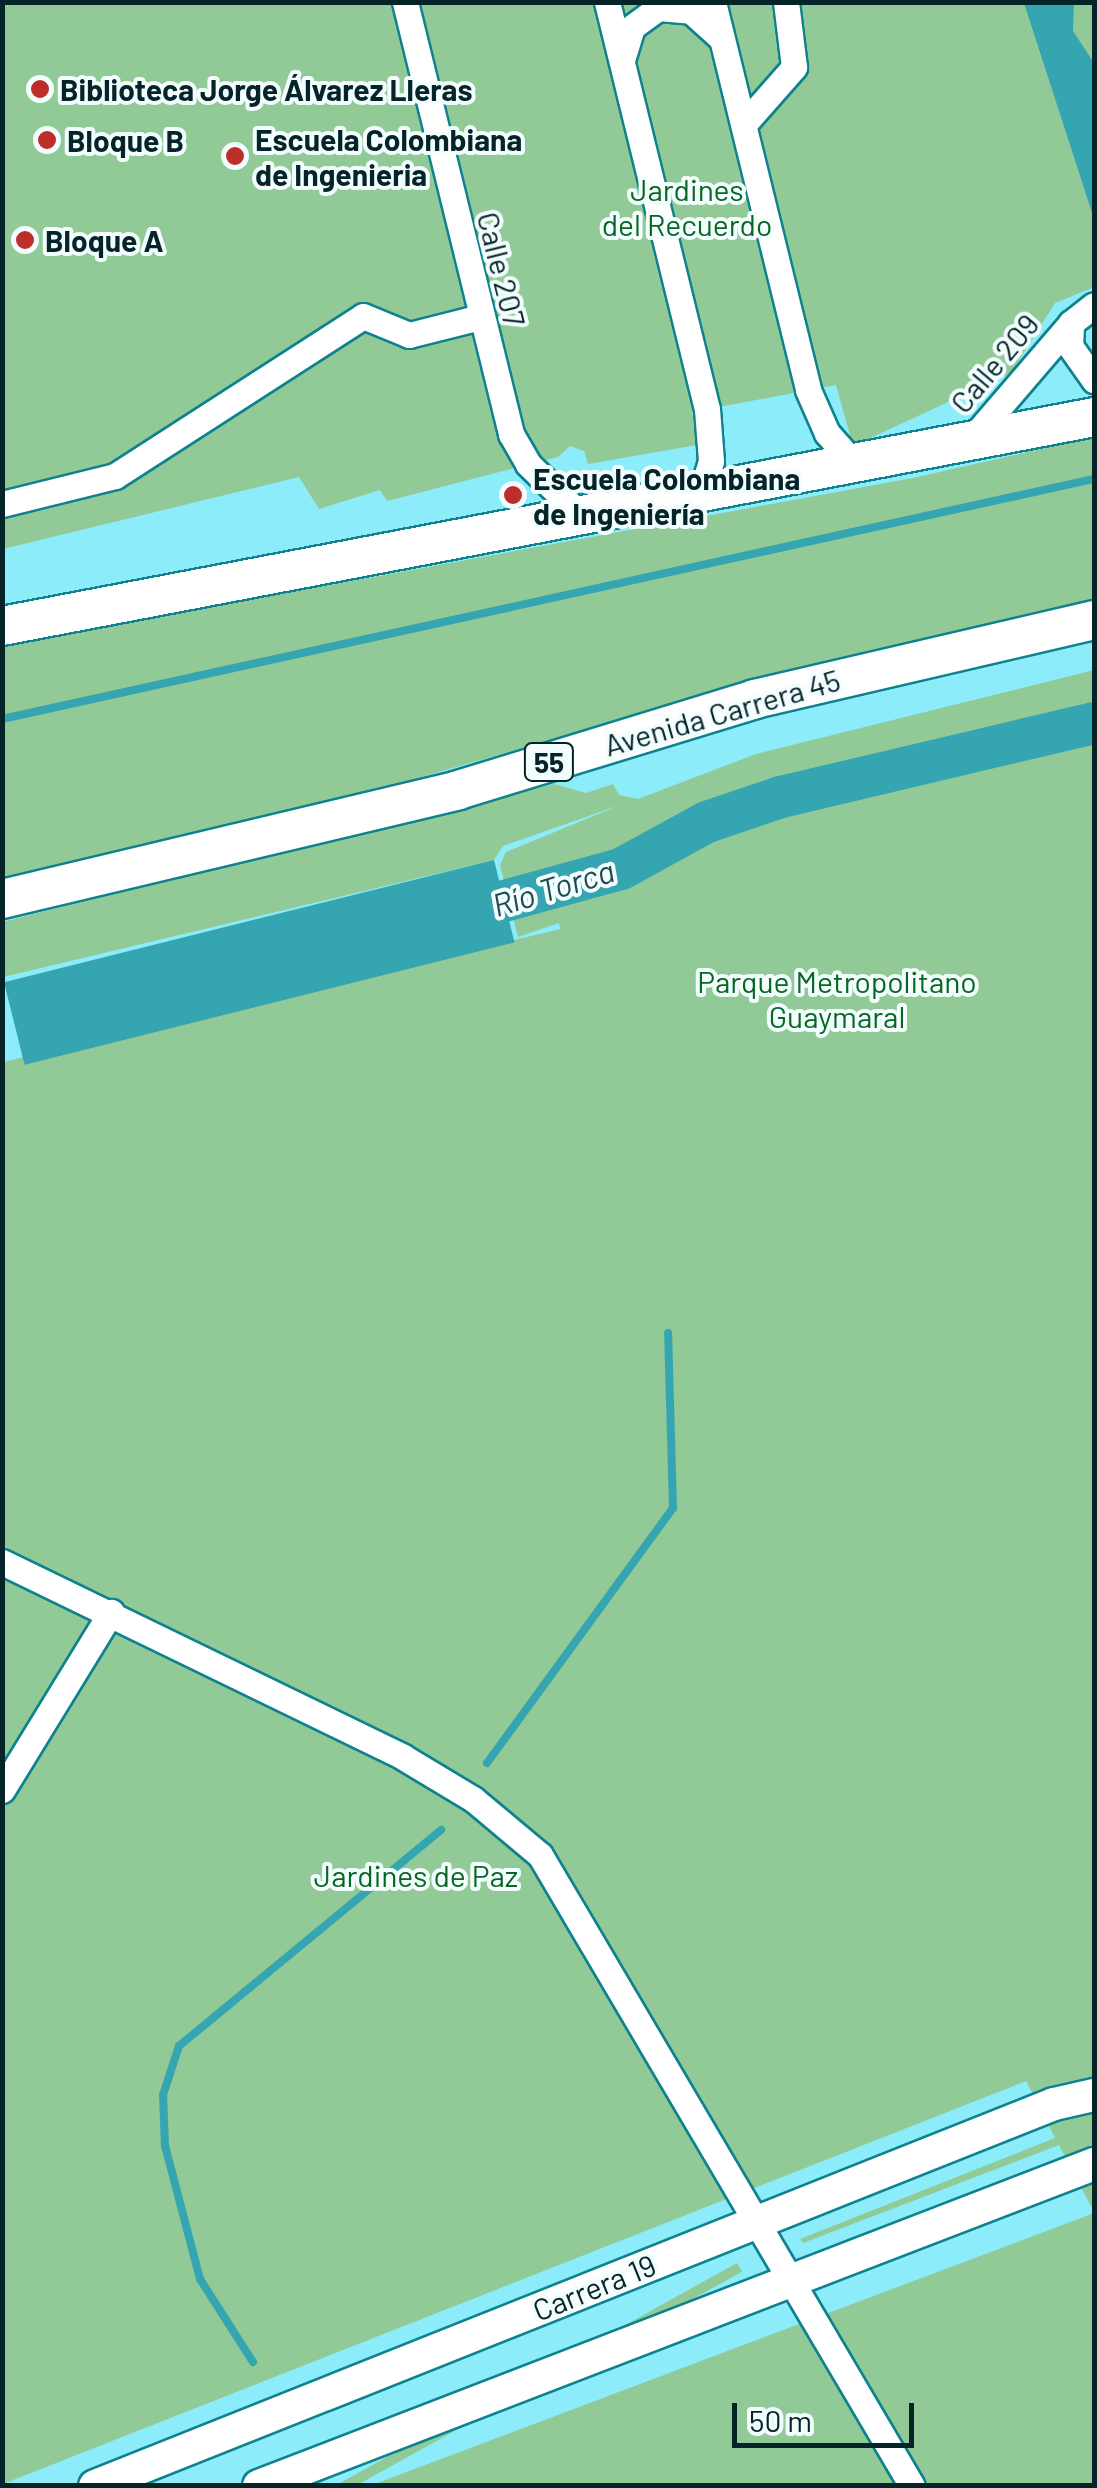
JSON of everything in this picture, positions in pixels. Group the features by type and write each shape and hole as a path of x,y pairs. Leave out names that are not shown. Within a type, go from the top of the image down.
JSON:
{"highway":[{"path":"2,626 858,467 1094,417"},
{"name":"Avenida Carrera 45","path":"2,899 458,790 755,699 1094,620"}],"main road":[{"name":"Carrera 19","path":"95,2486 1054,2104 1094,2095"},
{"path":"259,2486 1094,2164"}],"street":[{"name":"Calle 207","path":"404,2 511,434 528,464 584,518"},
{"path":"606,2 707,409 711,461 700,496"},
{"path":"713,2 808,390 827,433 858,467"},
{"path":"744,124 794,67 786,2"},
{"path":"622,66 632,27 658,8 692,11 722,40"},
{"name":"Calle 209","path":"967,445 1071,323 1094,306"},
{"path":"2,504 116,476 363,316 409,335 480,317"},
{"name":"Calle 209","path":"1071,323 1070,346 1094,380"},
{"path":"2,1562 403,1756 473,1800 540,1855 912,2486"},
{"path":"2,1790 111,1612"}],"green space":[{"name":"Jardines del Recuerdo","path":"2,3 1094,3 1094,287 1055,303 1011,373 853,446 836,385 692,412 697,445 588,464 584,451 570,446 558,457 387,501 380,490 319,509 299,477 3,549"},
{"path":"1094,437 1094,602 788,671 349,798 3,879 3,645 913,478"},
{"name":"Jardines de Paz","path":"1094,670 1094,2212 1059,2145 803,2243 800,2239 1055,2138 1026,2081 3,2484 3,1062 560,929 559,923 518,937 500,865 506,852 620,805 503,846 494,860 3,977 2,922 554,784 586,793 613,784 619,795 638,799 756,754"},
{"path":"1094,2213 1094,2485 372,2485"},
{"path":"737,2263 742,2272 355,2486 335,2486"}],"water":[{"path":"1024,3 1074,3 1073,31 1094,63 1094,219"},
{"path":"494,860 515,942 25,1065 4,982"}],"waterway":[{"path":"2,719 1094,479"},
{"name":"Río Torca","path":"450,916 621,869 707,822 781,797 1094,723"},
{"path":"487,1763 673,1508 668,1333"},
{"path":"253,2362 200,2279 165,2146 163,2095 179,2046 441,1830"}],"place":[{"name":"Biblioteca Jorge Álvarez Lleras","path":"40,89"},
{"name":"Bloque B","path":"47,140"},
{"name":"Escuela Colombiana de Ingenieria","path":"235,156"},
{"name":"Bloque A","path":"25,240"},
{"name":"Escuela Colombiana de Ingeniería","path":"513,495"}],"park label":[{"name":"Parque Metropolitano Guaymaral","path":"837,998"}]}
